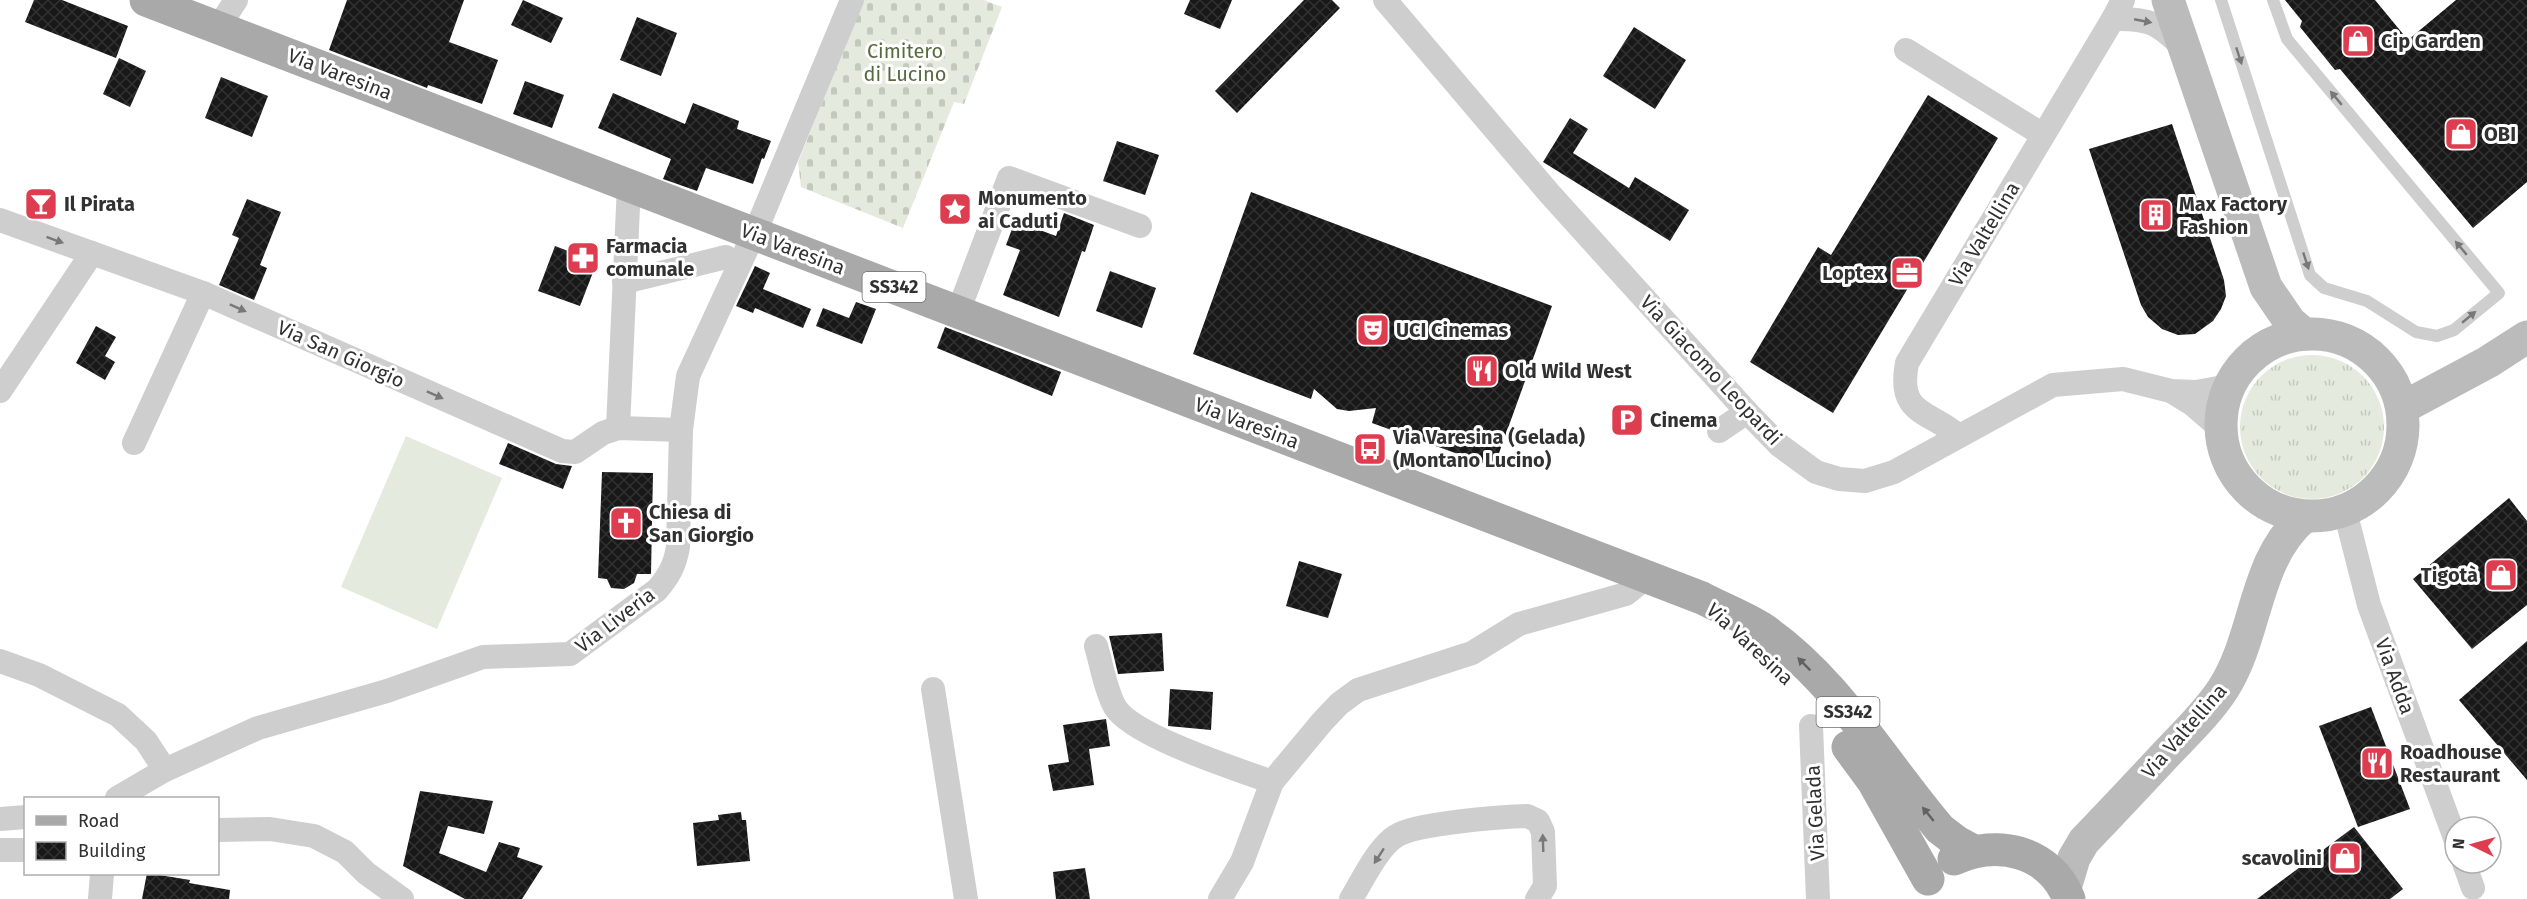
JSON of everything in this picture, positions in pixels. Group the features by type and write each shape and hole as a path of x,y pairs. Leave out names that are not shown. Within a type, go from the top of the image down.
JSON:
{"main road":[{"name":"Via Varesina","path":"146,0 1642,575"},
{"name":"SS342","path":"1642,575 1702,598"},
{"name":"Via Varesina","path":"1702,598 1758,626 1787,648 1832,694 1941,829 1972,850"},
{"name":"Via Varesina","path":"1702,598 1801,691 1858,758 1905,835 1922,889"},
{"name":"SS342","path":"1922,889 1946,862 1972,850 2004,848 2043,863 2067,893"}],"street":[{"path":"218,28 236,0"},
{"name":"Via Liveria","path":"119,797 165,770 258,728 387,691 483,657 570,654 657,590 676,564 681,430 688,376 754,233 852,0"},
{"name":"Via Giacomo Leopardi","path":"1385,0 1550,194 1747,412 1779,445 1816,472 1839,479 1865,481 1894,472 2053,385 2123,379 2171,391 2196,392 2229,386"},
{"path":"2168,0 2266,287 2289,322 2304,334"},
{"path":"2118,10 2162,27 2185,49"},
{"name":"Via Valtellina","path":"1959,436 1943,422 1921,414 1912,405 1906,392 1904,376 1907,363 2118,10"},
{"path":"1906,50 2043,135"},
{"path":"958,312 1009,178 1140,226"},
{"path":"618,428 629,185"},
{"name":"Via San Giorgio","path":"0,220 203,293 562,451 575,452 603,433 618,428 681,430"},
{"path":"0,392 92,253"},
{"path":"624,282 726,257"},
{"path":"2254,354 2286,338 2304,334 2328,335 2349,341 2366,351 2385,371 2396,389 2402,408 2403,430 2400,450 2392,470 2379,488 2362,502 2345,511 2324,516 2304,517 2284,513 2266,505 2251,494 2237,478 2227,459 2221,429 2222,409 2229,386 2254,354 2263,336 2266,317 2266,287"},
{"path":"135,443 203,293"},
{"path":"2402,408 2454,378 2488,362 2527,337"},
{"path":"2385,371 2410,379 2454,378"},
{"name":"Via Giacomo Leopardi","path":"2171,391 2193,404 2221,429"},
{"path":"1719,431 1747,412"},
{"name":"Via Valtellina","path":"2266,505 2270,514 2267,570"},
{"name":"Via Adda","path":"2345,511 2370,605 2447,815"},
{"name":"Via Valtellina","path":"2067,893 2074,858 2084,841 2203,715 2224,687 2246,640 2267,570 2286,536 2304,517"},
{"path":"1220,899 1242,862 1272,782 1327,716 1358,690 1472,653 1519,624 1626,594 1636,586 1642,575"},
{"path":"1096,646 1107,689 1116,710 1130,721 1174,744 1272,782"},
{"path":"0,661 39,675 118,715 146,741 165,770"},
{"path":"933,689 966,899"},
{"name":"Via Gelada","path":"1811,726 1818,899"},
{"path":"1351,899 1386,845 1397,835 1415,829 1527,816 1538,821 1543,832 1545,886 1537,899"},
{"path":"0,819 24,818"},
{"path":"219,830 270,829 314,837 345,852 366,873 402,899"},
{"name":"Via Valtellina","path":"2043,863 2084,841"},
{"path":"0,850 24,850"},
{"path":"100,899 102,875"},
{"path":"2468,875 2473,888"}],"lane":[{"path":"2221,0 2310,275 2324,288 2367,301 2416,332 2437,336 2454,330 2499,293 2287,39 2273,0"}],"green space":[{"name":"Cimitero di Lucino","path":"864,0 984,0 1002,7 964,104 954,102 903,228 801,187 798,162"},
{"path":"2312,355 2340,360 2363,376 2379,399 2384,427 2379,455 2363,478 2340,494 2312,499 2284,494 2261,478 2245,455 2240,427 2245,399 2261,376 2284,360"},
{"path":"406,436 502,478 437,629 341,587"}],"building":[{"path":"34,0 62,0 128,26 116,58 25,22"},
{"path":"347,0 464,0 449,42 498,60 482,104 428,85 427,88 329,50"},
{"path":"523,0 563,18 551,43 511,25"},
{"path":"1190,0 1232,0 1220,29 1184,14"},
{"path":"1304,0 1332,0 1340,8 1237,113 1215,91"},
{"name":"OBI","path":"2285,0 2375,0 2408,40 2456,0 2527,0 2527,182 2473,228 2340,69 2335,70 2300,27 2302,21"},
{"path":"637,17 677,33 661,76 620,60"},
{"path":"1634,27 1686,60 1655,109 1603,76"},
{"path":"119,58 146,71 130,107 103,94"},
{"path":"221,77 268,96 252,137 205,118"},
{"path":"525,81 564,95 552,128 513,114"},
{"path":"613,93 685,124 693,103 739,121 737,129 771,141 753,184 706,168 697,191 663,179 671,159 598,128"},
{"path":"1928,95 1998,138 1833,413 1750,362 1818,247 1831,255"},
{"path":"1570,118 1588,129 1573,153 1629,188 1635,177 1689,210 1670,241 1543,162"},
{"name":"Max Factory Fashion","path":"2172,124 2224,280 2226,296 2213,321 2195,334 2178,335 2162,329 2148,317 2141,305 2089,149"},
{"path":"1117,141 1159,155 1145,195 1103,181"},
{"name":"UCI Cinemas","path":"1251,192 1552,306 1494,467 1372,423 1376,408 1349,411 1337,409 1314,389 1311,399 1193,354"},
{"path":"247,199 281,212 260,265 267,268 254,300 219,285 239,238 232,235"},
{"path":"1064,213 1094,225 1085,252 1082,251 1059,317 1003,295 1020,250 1006,245 1015,221 1056,236"},
{"path":"555,246 597,262 580,306 538,291"},
{"path":"755,266 770,273 763,289 811,309 803,328 755,308 753,313 736,306"},
{"path":"1110,271 1156,288 1142,328 1096,311"},
{"path":"856,302 876,309 862,344 816,326 823,308 849,318"},
{"path":"96,326 116,337 105,356 115,362 105,380 76,363"},
{"path":"945,327 1061,372 1052,396 937,348"},
{"path":"508,443 556,464 572,466 563,489 499,464"},
{"name":"Chiesa di San Giorgio","path":"602,472 653,473 651,574 637,574 634,583 624,589 611,588 607,579 598,578"},
{"path":"2509,498 2527,521 2527,605 2472,649 2413,579"},
{"path":"1299,561 1342,574 1328,618 1286,606"},
{"path":"1162,633 1164,671 1118,674 1109,636"},
{"path":"2527,641 2527,780 2459,700"},
{"path":"1170,689 1213,692 1211,730 1168,726"},
{"path":"2371,707 2410,809 2358,827 2319,726"},
{"path":"1106,719 1110,746 1089,749 1094,785 1053,791 1048,765 1069,762 1063,725"},
{"path":"420,791 493,801 484,834 448,826 439,853 486,872 499,842 520,848 517,857 543,866 522,899 465,899 403,866"},
{"path":"741,812 742,820 746,820 750,861 697,866 693,823 719,820 718,815"},
{"name":"scavolini","path":"2354,827 2403,889 2390,899 2257,899"},
{"path":"1085,868 1090,899 1056,899 1053,872"},
{"path":"147,875 190,880 189,883 230,890 229,899 142,899"}],"place":[{"name":"Cip Garden","path":"2358,41"},
{"name":"OBI","path":"2461,134"},
{"name":"Il Pirata","path":"41,204"},
{"name":"Monumento ai Caduti","path":"955,209"},
{"name":"Max Factory Fashion","path":"2156,215"},
{"name":"Farmacia comunale","path":"583,258"},
{"name":"Loptex","path":"1907,273"},
{"name":"UCI Cinemas","path":"1373,330"},
{"name":"Old Wild West","path":"1482,371"},
{"name":"Cinema","path":"1627,420"},
{"name":"Via Varesina (Gelada) (Montano Lucino)","path":"1370,449"},
{"name":"Chiesa di San Giorgio","path":"626,523"},
{"name":"Tigotà","path":"2501,575"},
{"name":"Roadhouse Restaurant","path":"2377,763"},
{"name":"scavolini","path":"2345,858"}]}
